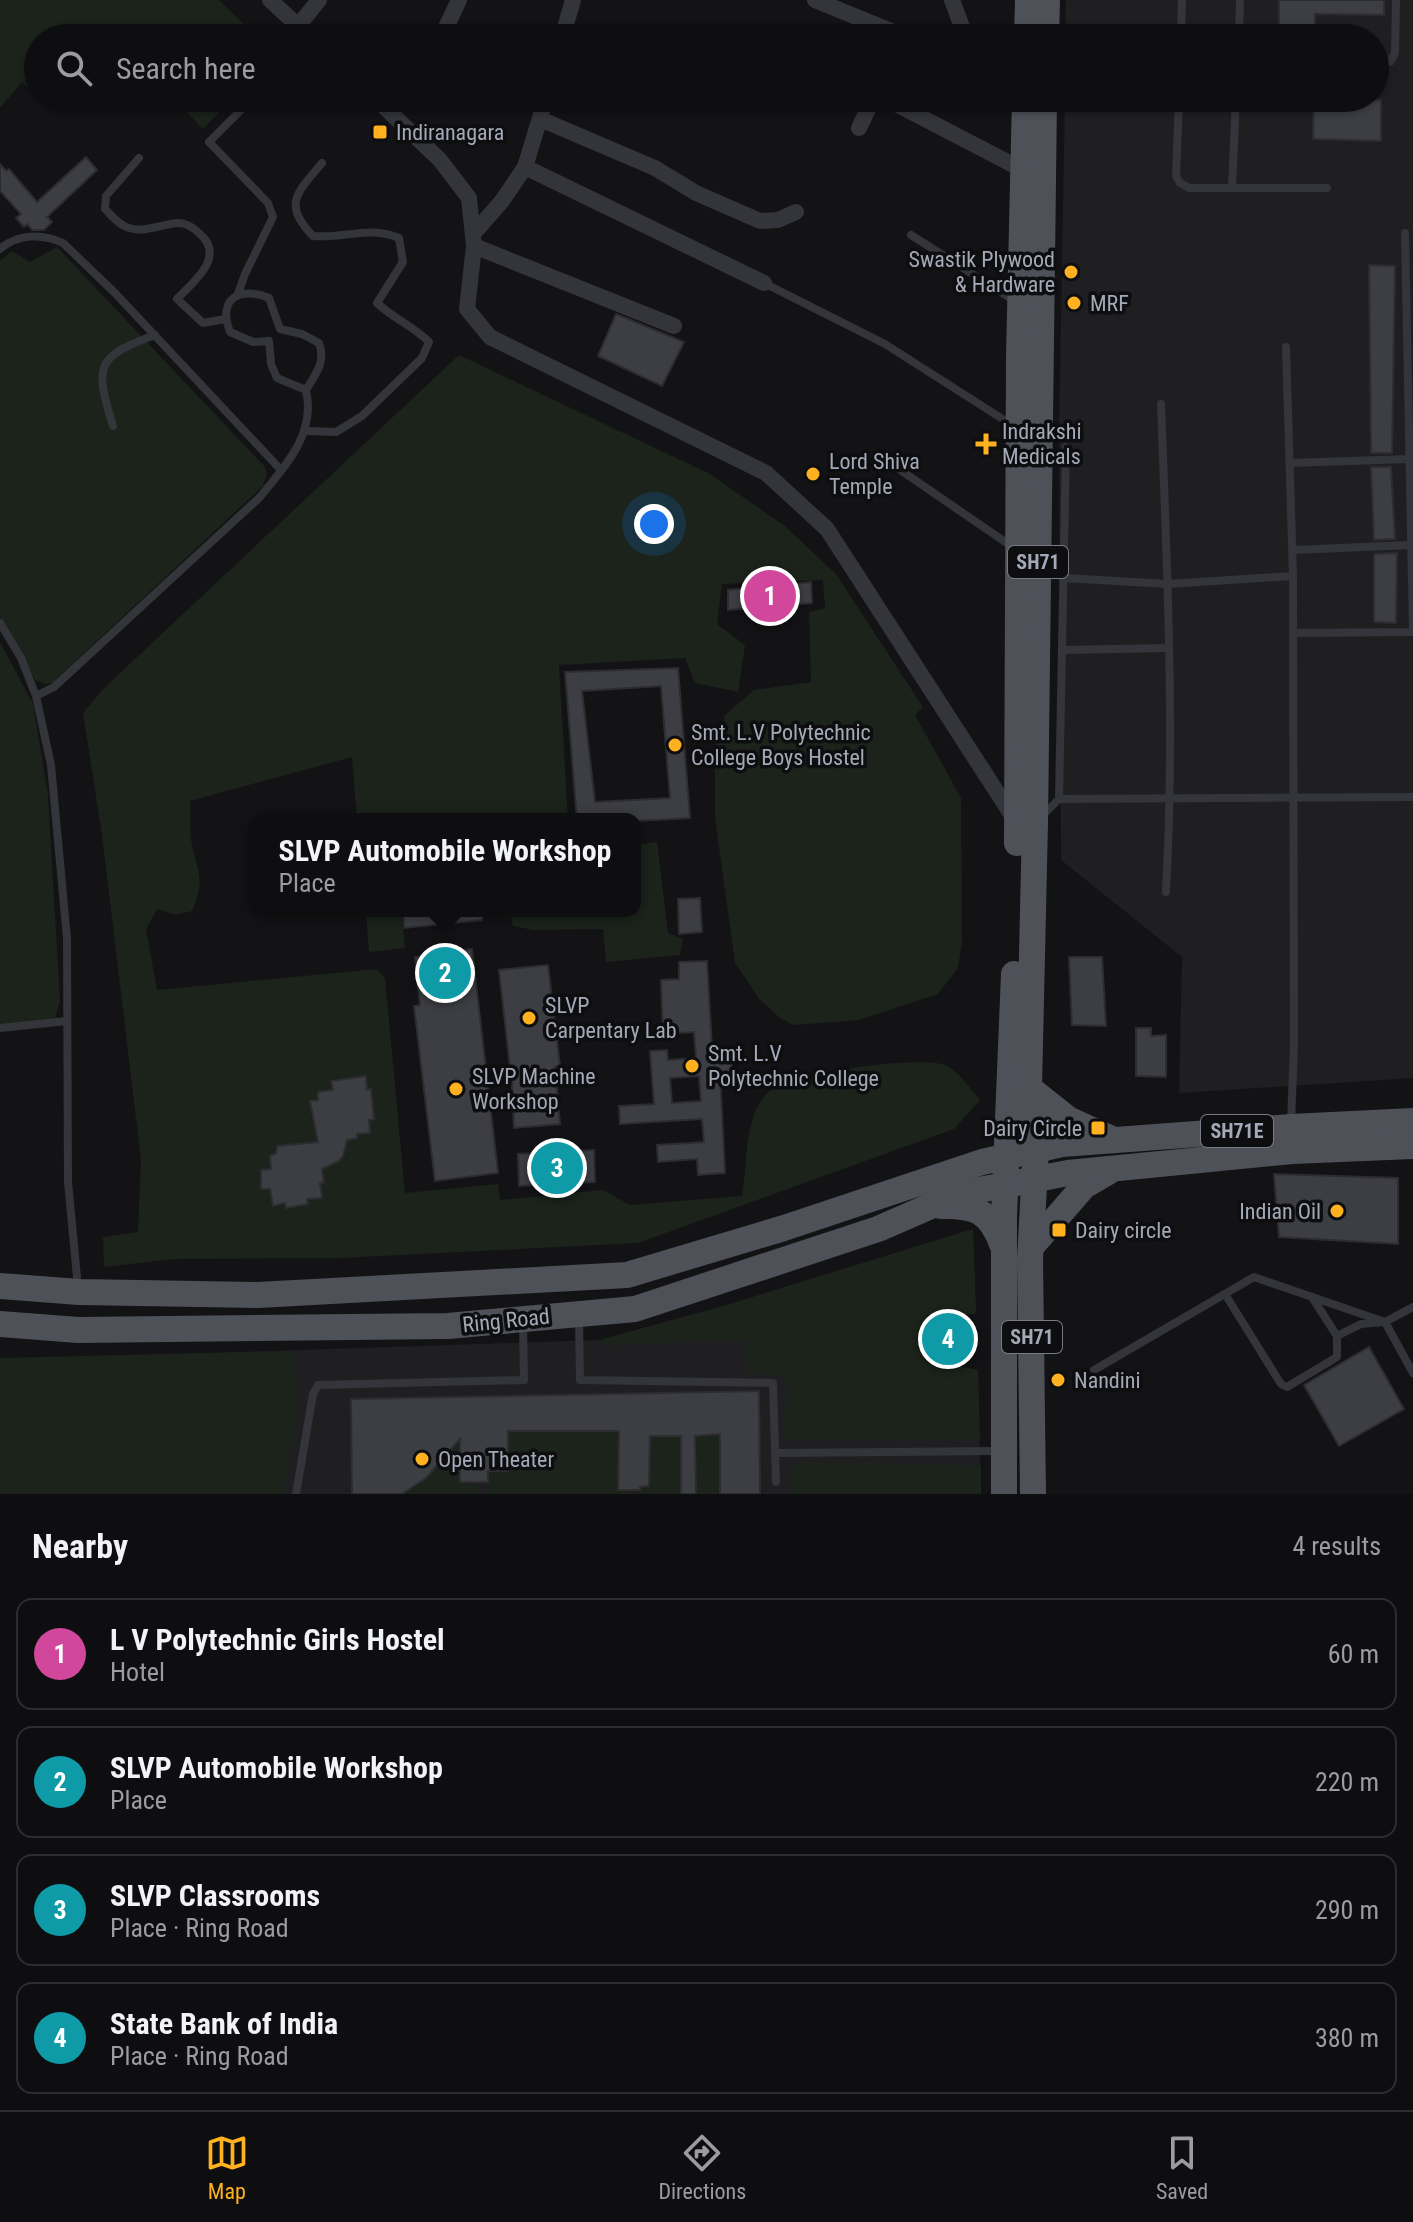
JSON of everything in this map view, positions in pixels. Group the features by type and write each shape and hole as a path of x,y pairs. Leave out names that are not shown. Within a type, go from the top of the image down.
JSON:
{"main road":[{"path":"1027,24 1028,0"},
{"path":"1046,24 1047,0"},
{"name":"SH71","path":"1004,1494 1004,1378 1018,1249 1034,1181 1036,1148 1019,1094 1026,823 1026,316 1021,169 1024,112"},
{"name":"SH71","path":"1026,823 1019,430 1043,112"},
{"path":"928,1180 984,1143 1019,1094 1115,1140"},
{"name":"SH71","path":"1019,1094 994,1159 998,1186 1018,1249 1033,1378 1033,1494"},
{"name":"SH71E","path":"994,1159 1036,1148 1115,1140 1413,1121"},
{"name":"SH71E","path":"998,1186 1115,1168 1292,1151 1413,1146"},
{"name":"Ring Road","path":"0,1286 79,1292 258,1295 627,1275 994,1159"},
{"path":"932,1207 963,1206 980,1212 1018,1249 1084,1186 1115,1168"},
{"name":"Ring Road","path":"0,1324 75,1329 448,1326 635,1309 878,1229 949,1198 998,1186"},
{"path":"559,1279 569,1314"},
{"path":"75,1329 79,1292"},
{"path":"1004,1378 1033,1378"}],"street":[{"path":"270,0 296,24"},
{"path":"300,24 319,0"},
{"path":"448,24 459,0"},
{"path":"566,24 573,0"},
{"path":"815,0 874,24"},
{"path":"952,0 961,24"},
{"path":"394,112 440,160 469,198 474,240 467,309 490,337 766,473 827,529 1026,823"},
{"path":"474,240 525,167 542,112"},
{"path":"859,128 867,112"},
{"path":"911,112 1021,169"},
{"path":"540,119 655,168 696,193 760,221 778,220 796,212"},
{"path":"525,167 764,283"},
{"path":"474,240 674,326"}],"lane":[{"path":"1181,24 1182,0"},
{"path":"1239,24 1240,0"},
{"path":"1389,62 1395,53 1396,0"},
{"path":"239,112 209,142 268,203 273,217 238,294 227,305 225,319 230,332 240,338 253,342 269,341 271,364 277,378 306,390"},
{"path":"1178,112 1176,176 1180,183 1189,188 1327,188"},
{"path":"1232,188 1235,112"},
{"path":"139,158 106,196 105,209 127,228 143,230 163,224 184,223 200,233 210,245 211,260 177,299 203,323 225,319"},
{"path":"306,431 336,432 362,416 422,358 429,342 416,329 395,320 377,303 403,262 399,238 384,231 363,231 330,238 313,236 295,215 295,203 302,187 322,163"},
{"path":"1293,633 1413,632 1405,233"},
{"path":"911,235 1026,316"},
{"path":"0,249 21,237 54,239 63,243 155,335 281,470"},
{"path":"764,283 885,344 1019,430"},
{"path":"36,696 54,687 259,498 306,431 310,410 306,390 324,356 319,343 302,334 280,329 269,298 253,292 238,294"},
{"path":"113,426 101,386 106,364 125,346 155,335"},
{"path":"1286,347 1293,550 1294,1045 1291,1127"},
{"path":"1161,404 1168,584 1171,797 1166,892"},
{"path":"1059,799 1066,447"},
{"path":"1290,463 1409,459"},
{"path":"893,465 1019,550"},
{"path":"1293,550 1411,545"},
{"path":"1064,578 1168,584 1293,576"},
{"path":"0,623 21,658 36,696 51,765 67,938 68,1182 79,1292"},
{"path":"1062,650 1169,648"},
{"path":"1026,823 1059,799 1413,797"},
{"path":"0,1028 67,1021"},
{"path":"1094,1370 1254,1277 1385,1322 1413,1373"},
{"path":"1225,1294 1281,1384 1287,1387 1337,1357 1337,1336 1312,1297"},
{"path":"1337,1336 1361,1324 1385,1322 1413,1307"},
{"path":"569,1314 580,1380 773,1383 776,1482"},
{"path":"296,1494 313,1394 318,1385 524,1380 523,1319"},
{"path":"777,1453 1004,1451"}],"shaded area":[{"path":"0,0 219,0 244,24 24,24 24,84 22,82 0,108"},
{"path":"1066,0 1413,0 1413,1078 1179,1093 1182,957 1061,860 1059,430 1065,112 1389,112 1389,24 1065,24"},
{"path":"187,112 219,112 203,129"},
{"path":"57,247 265,467 267,473 263,486 52,683 45,684 35,680 0,617 0,261 12,251 30,262"},
{"path":"459,355 710,474 786,527 836,574 923,707 915,715 961,798 962,942 958,968 938,994 859,1020 794,1025 780,1018 760,1000 735,963 715,818 715,749 725,715 754,690 811,682 809,612 825,608 823,580 722,584 717,624 745,645 738,692 695,683 685,658 559,665 568,813 357,813 352,757 190,801 192,845 200,878 198,893 192,911 175,915 157,909 146,929 157,990 377,969 385,978 405,1193 498,1184 500,1200 603,1190 630,1205 742,1196 753,1118 765,1095 777,1087 852,1068 908,1062 930,1063 950,1068 980,1100 954,1129 638,1243 340,1258 174,1259 104,1267 103,1237 138,1232 141,1160 102,835 83,713 103,689"},
{"path":"0,642 33,704 48,795 60,1000 55,1019 0,1027"},
{"path":"657,842 668,933 683,939 680,955 606,962 603,929 533,930 513,926 511,917 641,917 641,844"},
{"path":"366,917 402,917 405,948 369,952"},
{"path":"973,1229 976,1314 926,1315 925,1360 978,1370 981,1494 0,1494 0,1360 600,1340 730,1304"},
{"path":"973,1229 976,1314 926,1315 925,1360 978,1370 980,1440 785,1440 787,1382 780,1375 748,1374 746,1340 602,1345 600,1340 730,1304"},
{"path":"292,1351 298,1405 283,1494 0,1494 0,1358"},
{"path":"508,1431 619,1431 618,1490 632,1490 632,1494 488,1494 488,1471 508,1470"},
{"path":"720,1434 720,1482 727,1491 696,1494 695,1436"},
{"path":"460,1436 460,1482 478,1482 478,1494 397,1494"},
{"path":"650,1436 681,1436 681,1494 640,1494 640,1487 649,1486"},
{"path":"798,1463 981,1466 981,1494 791,1494 791,1467"}],"building":[{"path":"1279,0 1384,0 1384,15 1315,14 1315,24 1279,24"},
{"path":"1314,112 1381,112 1381,141 1313,139"},
{"path":"86,157 97,170 47,217 52,222 44,230 32,230 27,224 24,227 16,218 21,214 0,191 0,164 6,171 9,169 37,202"},
{"path":"1369,265 1395,266 1392,453 1371,453"},
{"path":"616,314 684,342 662,386 598,356"},
{"path":"1371,467 1391,467 1395,539 1374,540"},
{"path":"1397,553 1396,623 1374,622 1374,554"},
{"path":"811,582 812,603 728,610 728,590"},
{"name":"Smt. L.V Polytechnic College Boys Hostel","path":"678,668 690,818 641,821 641,813 577,813 565,672","holes":["661,686 670,798 595,802 582,691"]},
{"path":"700,898 702,932 679,934 678,899"},
{"path":"403,917 482,917 482,920 404,928"},
{"name":"SLVP Machine Workshop","path":"472,949 498,1173 435,1181 414,1006 420,1005 415,957"},
{"path":"1069,957 1102,957 1106,1026 1072,1025"},
{"name":"Smt. L.V Polytechnic College","path":"707,961 712,1048 731,1047 732,1073 720,1074 725,1173 698,1175 697,1159 658,1162 657,1145 704,1142 702,1119 620,1124 619,1106 654,1104 650,1051 667,1050 668,1060 696,1058 694,1032 663,1034 661,980 679,979 679,962","holes":["699,1076 701,1101 672,1103 670,1078"]},
{"name":"SLVP Carpentary Lab","path":"548,965 560,1066 555,1067 560,1124 514,1128 499,970"},
{"path":"1136,1028 1151,1028 1151,1036 1166,1035 1166,1077 1136,1076"},
{"path":"366,1076 367,1090 371,1089 374,1119 369,1120 370,1133 357,1134 357,1138 347,1140 339,1161 322,1169 322,1198 307,1199 308,1204 286,1208 285,1203 273,1206 270,1189 261,1189 261,1170 271,1169 270,1156 276,1153 277,1146 318,1142 310,1101 318,1100 318,1092 333,1090 331,1081"},
{"path":"594,1150 595,1182 519,1186 518,1154"},
{"name":"Indian Oil","path":"1274,1174 1398,1178 1398,1244 1279,1237"},
{"path":"946,1319 967,1320 965,1355 931,1351 931,1327 945,1327"},
{"path":"1369,1347 1404,1409 1339,1446 1304,1385"},
{"path":"759,1391 760,1494 720,1494 720,1434 695,1436 696,1494 681,1494 681,1436 650,1436 649,1486 640,1487 640,1490 618,1490 619,1431 508,1431 508,1471 488,1471 488,1482 460,1482 460,1439 426,1478 402,1494 352,1494 351,1399"}],"place":[{"name":"Indiranagara","path":"380,132"},
{"name":"Swastik Plywood & Hardware","path":"1071,272"},
{"name":"MRF","path":"1074,303"},
{"name":"Indrakshi Medicals","path":"986,444"},
{"name":"Lord Shiva Temple","path":"813,474"},
{"name":"L V Polytechnic Girls Hostel","path":"770,596"},
{"name":"Smt. L.V Polytechnic College Boys Hostel","path":"675,745"},
{"name":"SLVP Automobile Workshop","path":"445,973"},
{"name":"SLVP Carpentary Lab","path":"529,1018"},
{"name":"Smt. L.V Polytechnic College","path":"692,1066"},
{"name":"SLVP Machine Workshop","path":"456,1089"},
{"name":"Dairy Circle","path":"1098,1128"},
{"name":"SLVP Classrooms","path":"557,1168"},
{"name":"Indian Oil","path":"1337,1211"},
{"name":"Dairy circle","path":"1059,1230"},
{"name":"State Bank of India","path":"948,1339"},
{"name":"Nandini","path":"1058,1380"},
{"name":"Open Theater","path":"422,1459"}]}
